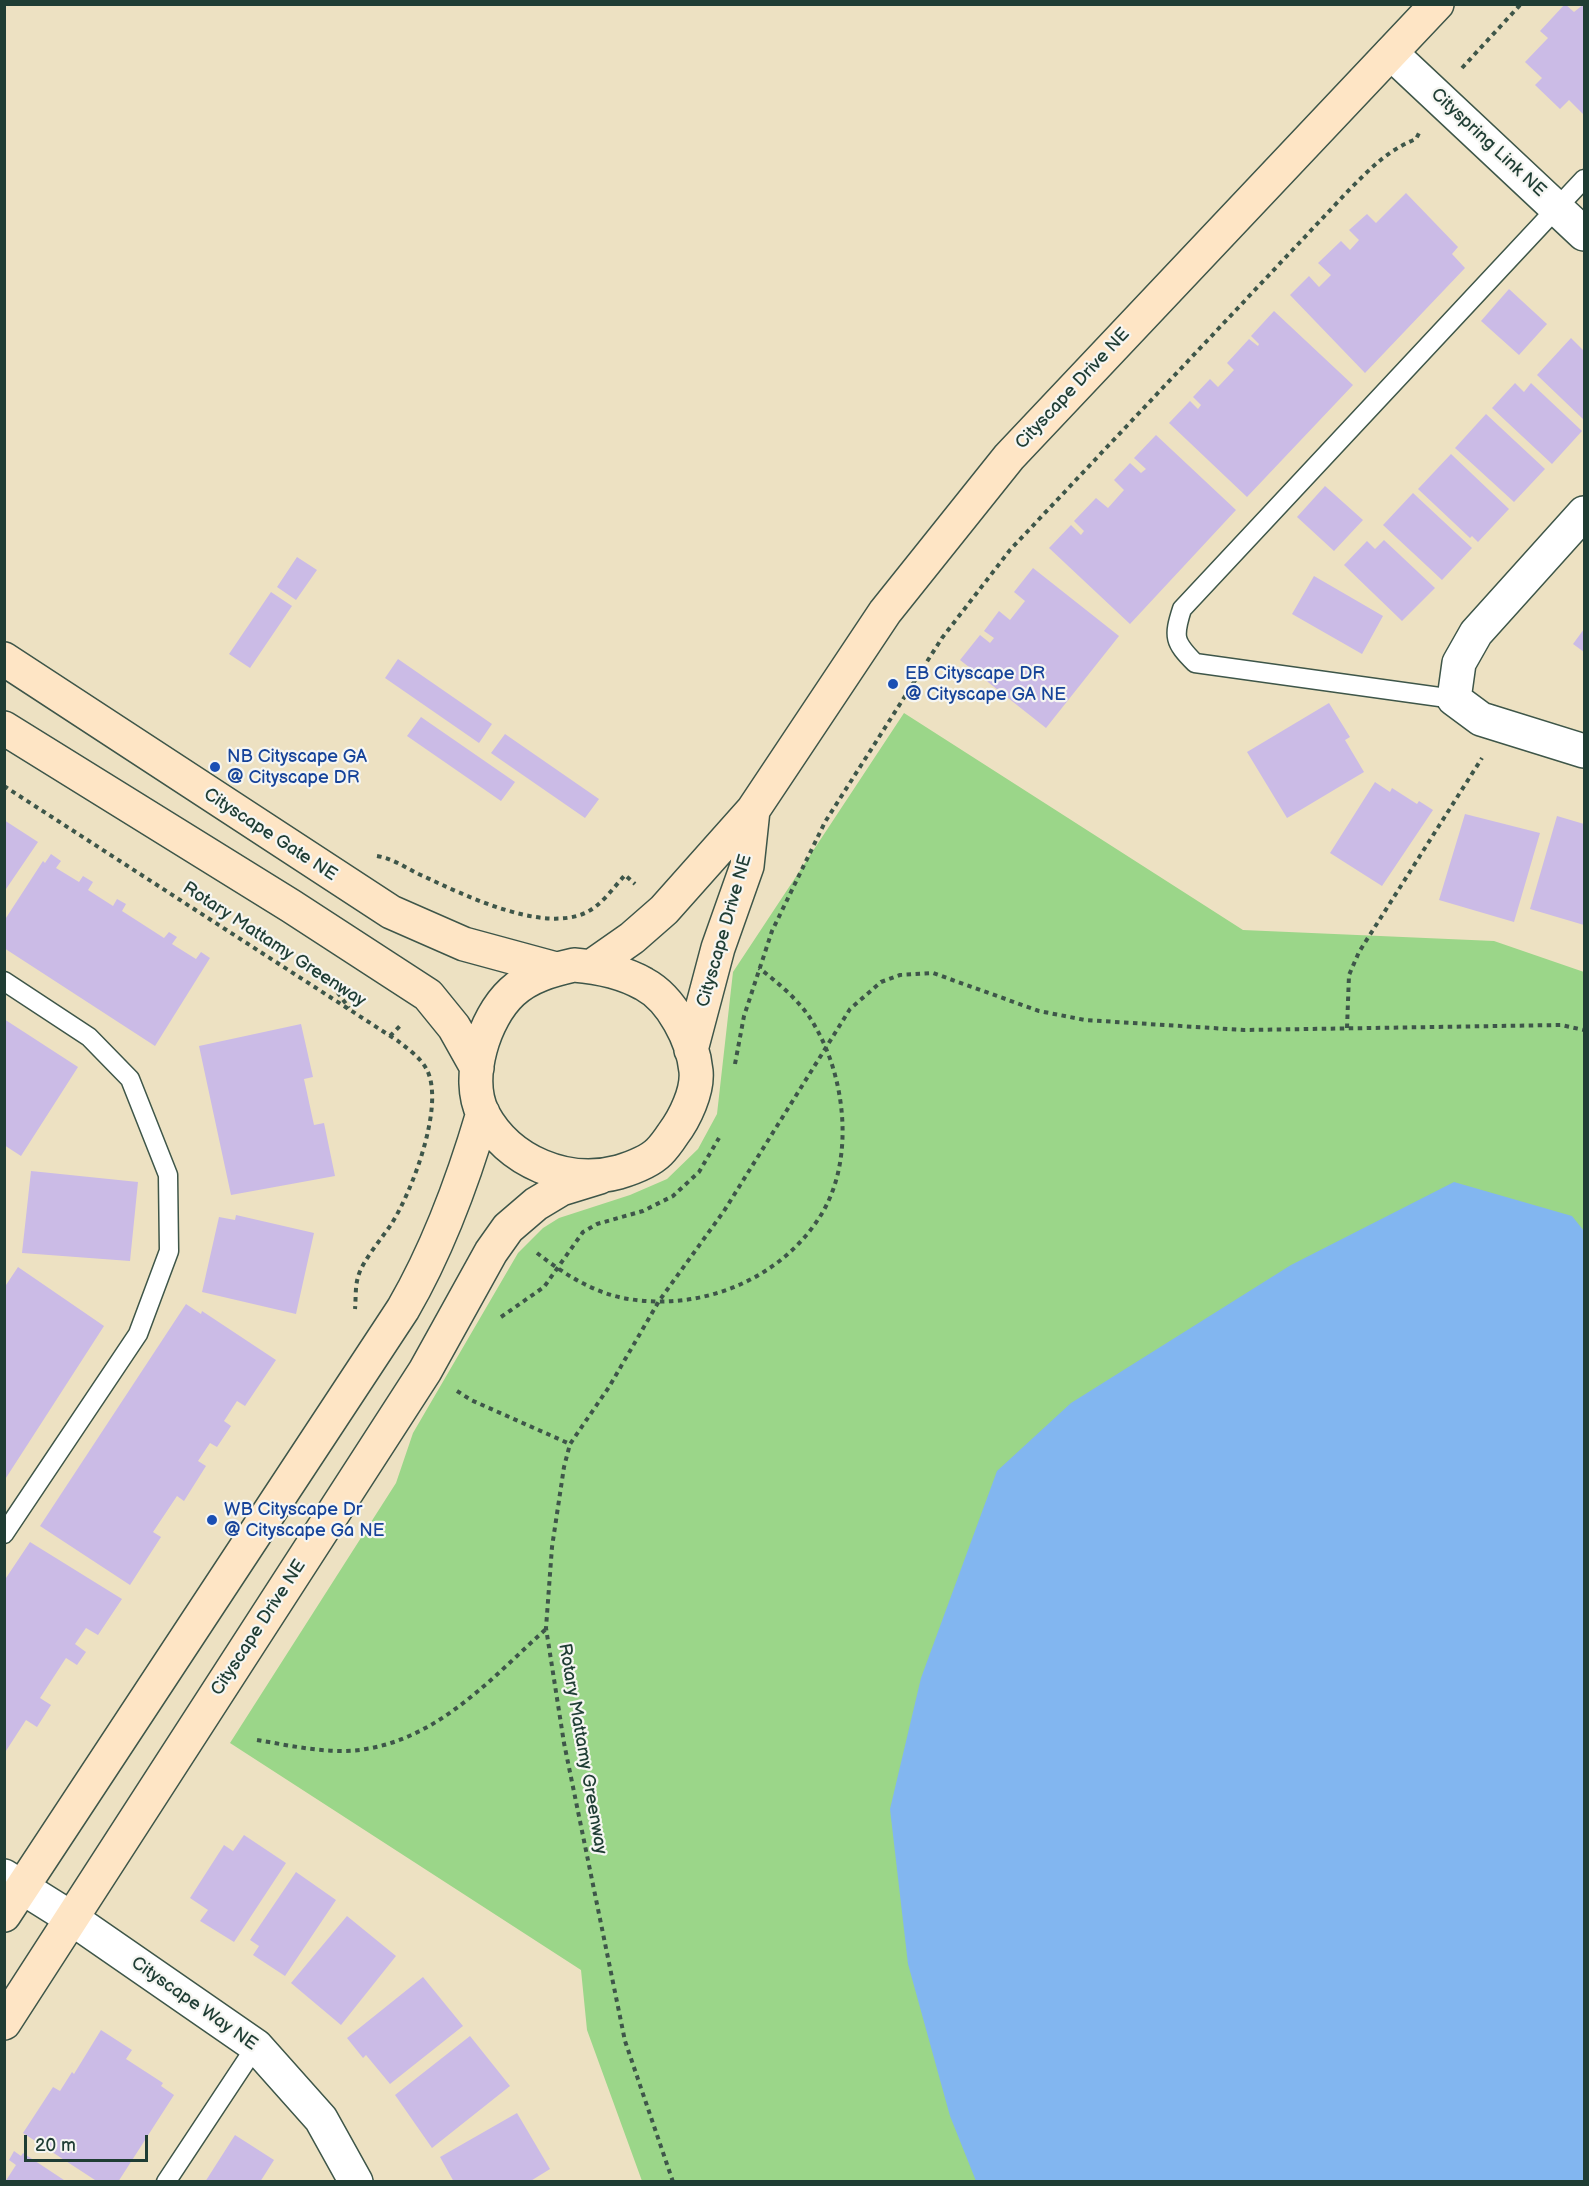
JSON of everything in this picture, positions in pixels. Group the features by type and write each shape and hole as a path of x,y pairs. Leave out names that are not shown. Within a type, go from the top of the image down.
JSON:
{"street":[{"name":"Cityscape Drive NE","path":"592,966 632,938 664,910 753,810 885,612 1009,457 1437,4"},
{"name":"Cityspring Link NE","path":"1391,53 1438,94 1584,234"},
{"path":"1584,513 1476,633 1459,663 1454,699 1481,719 1584,751"},
{"name":"Cityscape Gate NE","path":"4,659 391,912 464,944 556,969"},
{"path":"4,728 413,984 443,1011 477,1068"},
{"name":"Cityscape Drive NE","path":"691,1050 718,948 747,866 753,810"},
{"path":"574,965 592,966 646,984 680,1022 697,1072 691,1101 678,1128 658,1153 633,1168 600,1177 563,1174 541,1167 518,1154 500,1137 483,1113 477,1093 477,1068 485,1034 495,1014 512,992 534,977 556,969 574,965"},
{"path":"4,1915 14,1882 404,1309 430,1260 447,1218 483,1113"},
{"name":"Cityscape Drive NE","path":"4,2023 425,1371 491,1252 522,1213 561,1189 600,1177"},
{"name":"Cityscape Way NE","path":"14,1882 71,1918 256,2046 321,2119 356,2181"}],"lane":[{"path":"1454,699 1195,663 1180,649 1174,632 1182,609 1584,179"},
{"path":"4,981 89,1037 130,1079 168,1175 169,1251 138,1334 4,1534"},
{"path":"166,2181 256,2046"}],"path":[{"path":"760,968 772,932 825,822 942,638 975,594 1010,550 1350,189 1395,148 1416,139 1438,94 1521,4"},
{"path":"1347,1029 1349,975 1359,952 1503,726"},
{"name":"Rotary Mattamy Greenway","path":"4,786 398,1041 418,1058 427,1070 430,1080 430,1125 413,1183 394,1220 358,1276"},
{"path":"392,858 456,890 508,910 550,919 586,913 626,875 638,887"},
{"path":"531,1247 556,1268 587,1286 629,1299 659,1301 706,1297 744,1284 772,1268 820,1218 836,1183 842,1146 841,1112 836,1080 825,1049 810,1018 799,1003 760,968 752,964"},
{"name":"Rotary Mattamy Greenway","path":"673,2181 625,2041 564,1743 546,1628 552,1547 564,1467 570,1444 609,1387 659,1301 730,1202 850,1010 865,994 881,982 916,973 933,973 1039,1011 1085,1020 1244,1030 1561,1025 1584,1030"},
{"path":"425,1371 471,1400 570,1444"},
{"path":"258,1740 312,1750 365,1749 413,1736 460,1705 546,1628"}],"green space":[{"path":"904,713 1243,930 1494,941 1584,972 1584,2181 642,2181 587,2030 581,1970 230,1743 396,1483 413,1433 518,1253 543,1228 559,1218 630,1195 667,1179 698,1149 717,1114 733,972"}],"water":[{"path":"1454,1182 1572,1216 1584,1231 1584,2181 976,2181 950,2116 908,1964 890,1809 921,1678 997,1471 1071,1403 1291,1265"}],"building":[{"path":"1565,4 1574,12 1584,4 1584,115 1569,100 1560,109 1535,85 1542,78 1525,62 1548,38 1540,31"},
{"path":"1406,193 1458,247 1452,254 1465,268 1365,373 1290,295 1309,276 1319,287 1331,275 1318,263 1341,241 1350,250 1359,240 1349,230 1367,214 1376,223"},
{"path":"1509,289 1547,324 1519,355 1481,321"},
{"path":"1274,311 1353,385 1247,497 1169,423 1190,401 1198,409 1201,405 1193,397 1210,379 1218,387 1234,370 1227,363 1249,339 1258,346 1259,344 1251,336"},
{"path":"1571,338 1584,351 1584,420 1537,375"},
{"path":"1515,383 1524,392 1531,383 1582,431 1552,464 1492,408"},
{"path":"1486,414 1545,469 1514,502 1455,448"},
{"path":"1156,435 1236,510 1130,624 1049,548 1071,525 1081,535 1084,531 1074,521 1096,498 1108,508 1124,490 1114,480 1130,463 1141,473 1146,469 1134,458"},
{"path":"1451,454 1509,509 1478,542 1472,536 1470,538 1418,489"},
{"path":"1325,486 1363,520 1334,551 1297,517"},
{"path":"1413,493 1472,548 1442,580 1383,525"},
{"path":"1384,540 1435,588 1402,621 1344,565 1367,541 1375,549"},
{"path":"297,557 317,570 296,600 277,587"},
{"path":"1033,568 1119,636 1046,728 960,660 980,635 990,643 994,638 984,631 999,611 1010,620 1025,601 1014,592"},
{"path":"1314,576 1383,616 1362,654 1292,614"},
{"path":"271,592 292,606 250,668 229,654"},
{"path":"1584,629 1584,652 1573,644"},
{"path":"398,659 492,724 479,743 385,678"},
{"path":"1329,703 1350,737 1345,740 1364,772 1287,818 1247,752"},
{"path":"421,717 515,782 501,801 407,736"},
{"path":"505,734 599,799 585,818 491,753"},
{"path":"1375,782 1390,792 1392,788 1417,804 1419,801 1433,810 1382,886 1330,853"},
{"path":"1465,814 1540,833 1514,922 1439,900"},
{"path":"1557,816 1584,824 1584,925 1530,909"},
{"path":"4,820 38,842 4,892"},
{"path":"51,854 61,861 56,868 79,882 83,876 93,882 88,890 113,906 117,899 126,904 122,911 164,938 169,932 177,937 172,944 196,959 201,952 210,958 155,1046 4,948 4,921 43,861 45,863"},
{"path":"4,1019 78,1067 21,1156 4,1145"},
{"path":"301,1024 313,1077 304,1079 314,1125 324,1123 335,1176 231,1195 199,1046"},
{"path":"31,1171 138,1182 130,1261 22,1253"},
{"path":"236,1215 314,1233 296,1314 202,1292 219,1217 235,1220"},
{"path":"18,1267 104,1326 4,1481 4,1288"},
{"path":"186,1304 201,1314 202,1311 276,1360 245,1406 237,1401 224,1421 231,1426 217,1447 210,1443 198,1461 206,1466 184,1501 177,1496 153,1532 161,1537 130,1585 40,1526"},
{"path":"30,1542 122,1599 98,1635 86,1628 75,1644 86,1652 77,1665 66,1658 40,1698 51,1705 37,1727 26,1720 4,1754 4,1581"},
{"path":"244,1835 286,1863 234,1942 200,1921 208,1910 190,1898 224,1845 233,1851"},
{"path":"296,1872 336,1900 285,1976 253,1955 259,1946 250,1940"},
{"path":"347,1916 396,1956 341,2025 291,1983"},
{"path":"423,1977 463,2026 390,2084 366,2055 363,2058 347,2038"},
{"path":"101,2030 132,2050 126,2059 163,2083 161,2086 174,2095 118,2182 98,2182 23,2133 53,2087 60,2091 72,2072 74,2074"},
{"path":"470,2036 510,2086 432,2148 395,2095"},
{"path":"517,2113 550,2169 529,2182 454,2182 440,2157"},
{"path":"235,2135 274,2160 260,2182 205,2182"},
{"path":"14,2151 21,2156 23,2153 67,2182 5,2182 16,2165 9,2160"}],"place":[{"name":"EB Cityscape DR @ Cityscape GA NE","path":"893,684"},
{"name":"NB Cityscape GA @ Cityscape DR","path":"215,767"},
{"name":"WB Cityscape Dr @ Cityscape Ga NE","path":"212,1520"}]}
